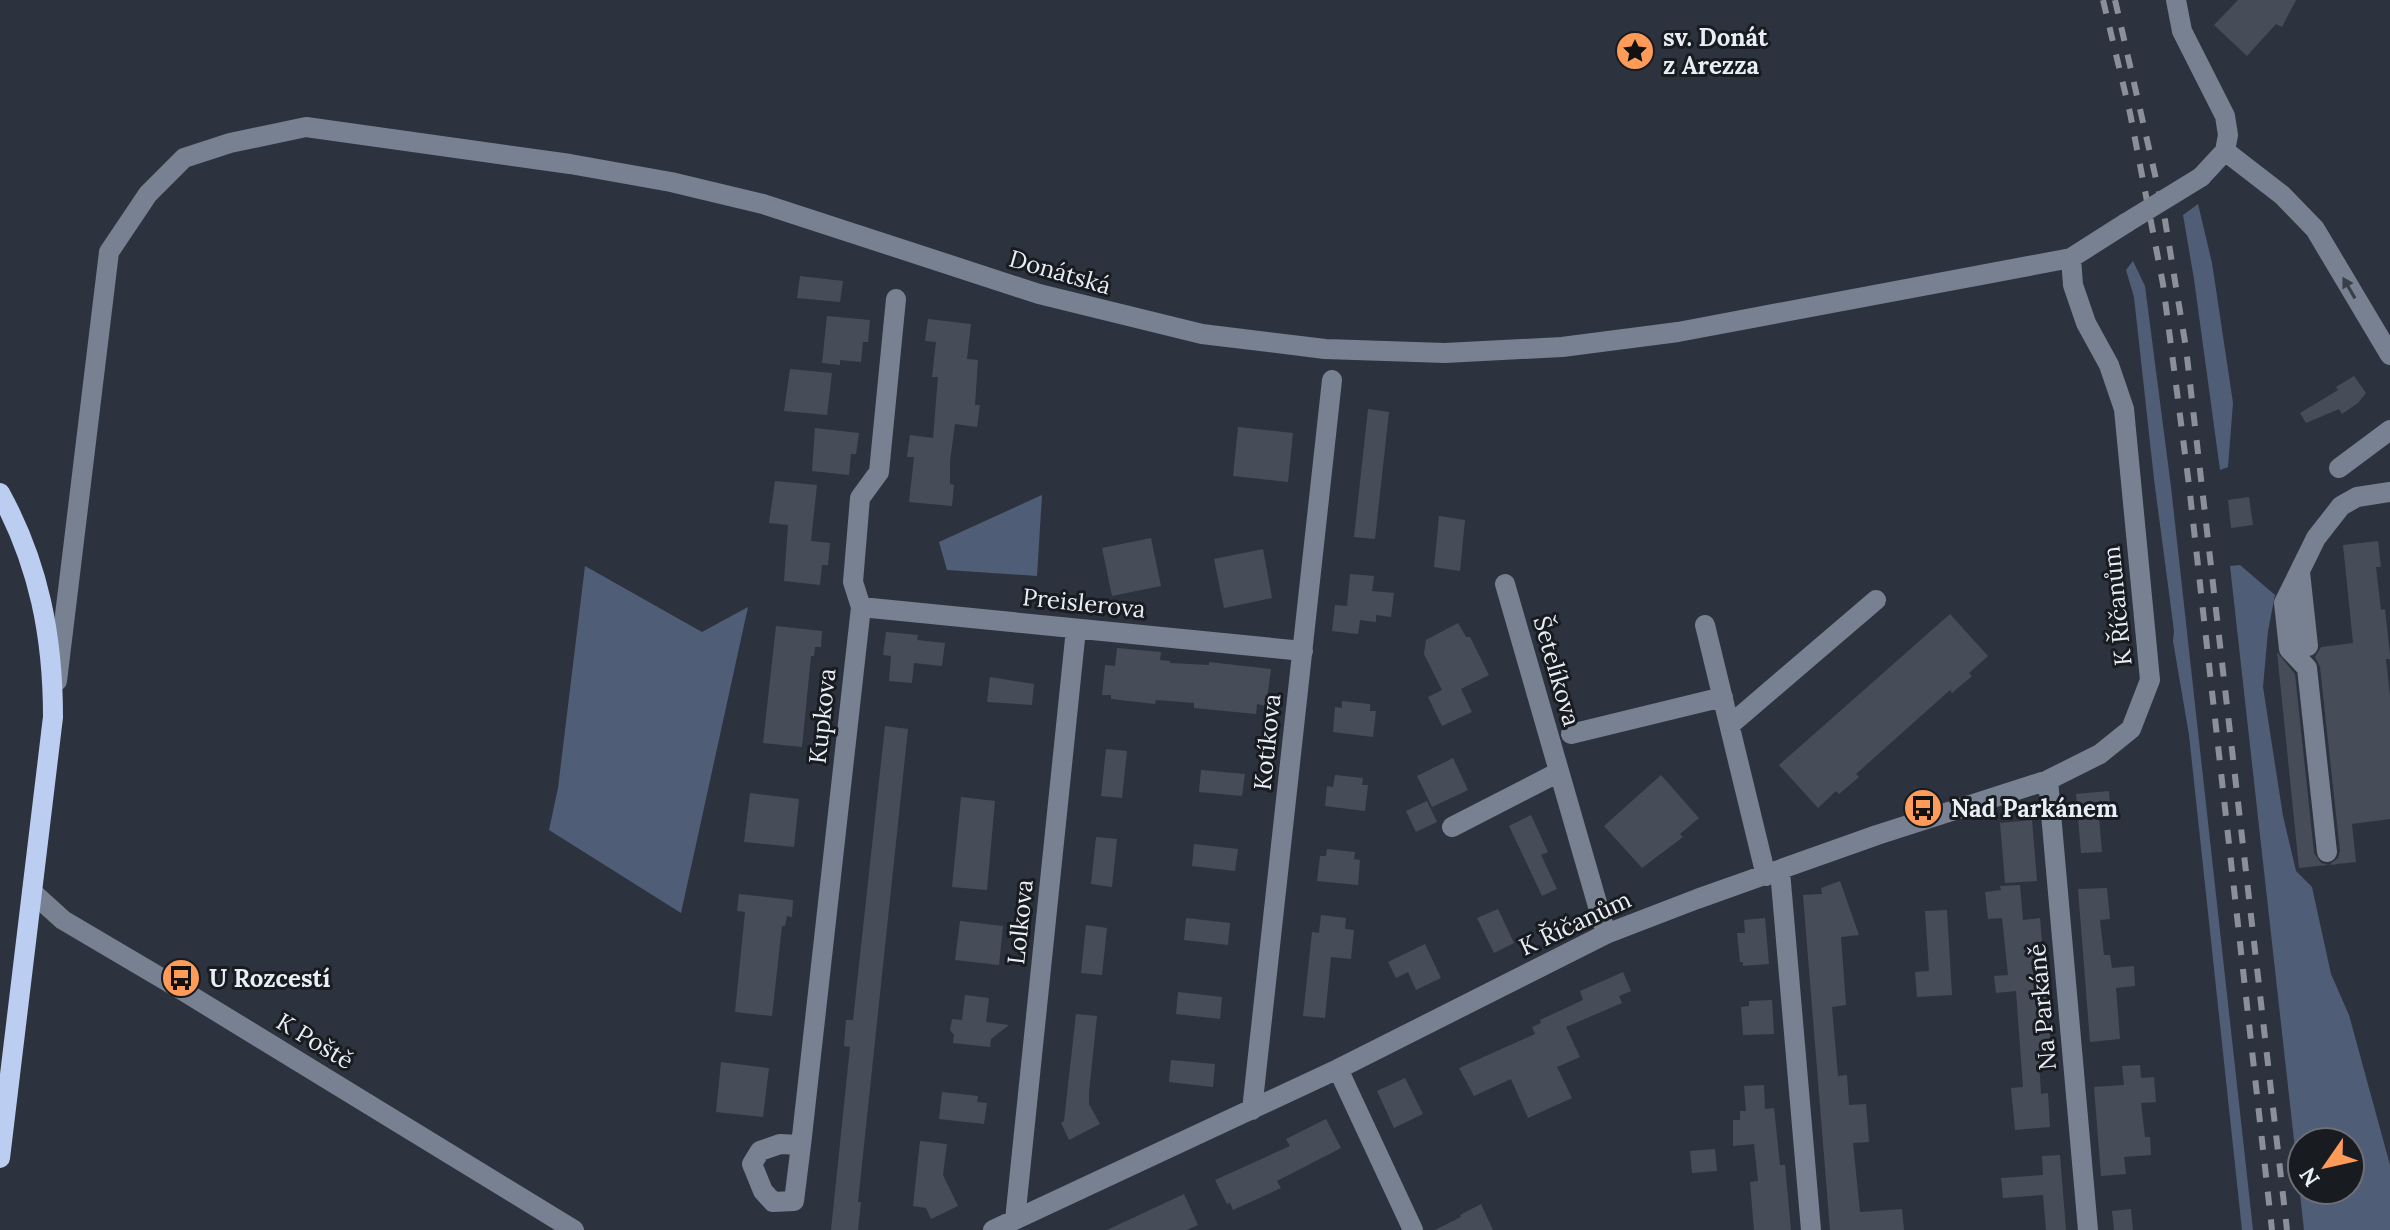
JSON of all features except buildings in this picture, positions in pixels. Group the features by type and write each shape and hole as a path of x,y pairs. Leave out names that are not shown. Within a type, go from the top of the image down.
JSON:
{"main road":[{"path":"0,493 18,528 38,582 51,649 53,717 0,1158"}],"street":[{"path":"2071,258 2201,177 2225,151 2228,135 2225,116 2182,31 2176,0"},
{"name":"Donátská","path":"53,717 109,252 148,194 184,158 230,143 306,127 620,172 717,192 780,210 976,275 1120,316 1202,334 1334,349 1445,353 1620,341 1694,330 2071,258"},
{"path":"2225,151 2282,195 2315,229 2390,355"},
{"name":"K Říčanům","path":"993,1230 1338,1069 1606,934 1877,835 2048,780 2100,754 2131,729 2150,680 2124,409 2109,365 2086,323 2073,285 2071,258"},
{"name":"Kupkova","path":"801,1145 861,607 853,582 860,498 879,472 896,299"},
{"name":"Kotíkova","path":"1252,1110 1332,380"},
{"path":"2339,468 2390,430"},
{"path":"2327,852 2307,668 2289,649 2284,603 2316,538 2341,506 2357,497 2390,492"},
{"path":"2300,572 2308,646"},
{"name":"Šetelíkova","path":"1505,584 1606,934"},
{"path":"1730,725 1876,600"},
{"name":"Preislerova","path":"861,607 1303,651"},
{"path":"1705,625 1773,874 1811,1230"},
{"name":"Lolkova","path":"1015,1220 1076,629"},
{"path":"1571,734 1723,697"},
{"path":"1452,827 1559,772"},
{"name":"Na Parkáně","path":"2048,780 2088,1230"},
{"name":"K Poště","path":"32,892 63,920 574,1230"},
{"path":"1338,1069 1413,1230"}],"shaded area":[{"path":"2198,204 2212,263 2233,403 2228,467 2220,470 2183,215"},
{"path":"2133,261 2145,286 2171,487 2253,1230 2242,1230 2189,735 2173,641 2134,297 2126,270"},
{"path":"1042,495 1037,576 947,570 939,542"},
{"path":"2240,565 2275,595 2263,687 2283,816 2296,871 2312,887 2331,974 2349,1015 2390,1165 2390,1230 2304,1230 2301,1206 2366,1206 2366,1126 2292,1126 2230,566"},
{"path":"585,566 702,632 748,607 681,913 549,830 558,788"}],"railway":[{"path":"2103,0 2130,113 2163,284 2189,485 2272,1230"},
{"path":"2115,0 2164,214 2186,348 2287,1230"}],"place":[{"name":"sv. Donát z Arezza","path":"1635,51"},
{"name":"Nad Parkánem","path":"1923,808"},
{"name":"U Rozcestí","path":"181,978"}]}
